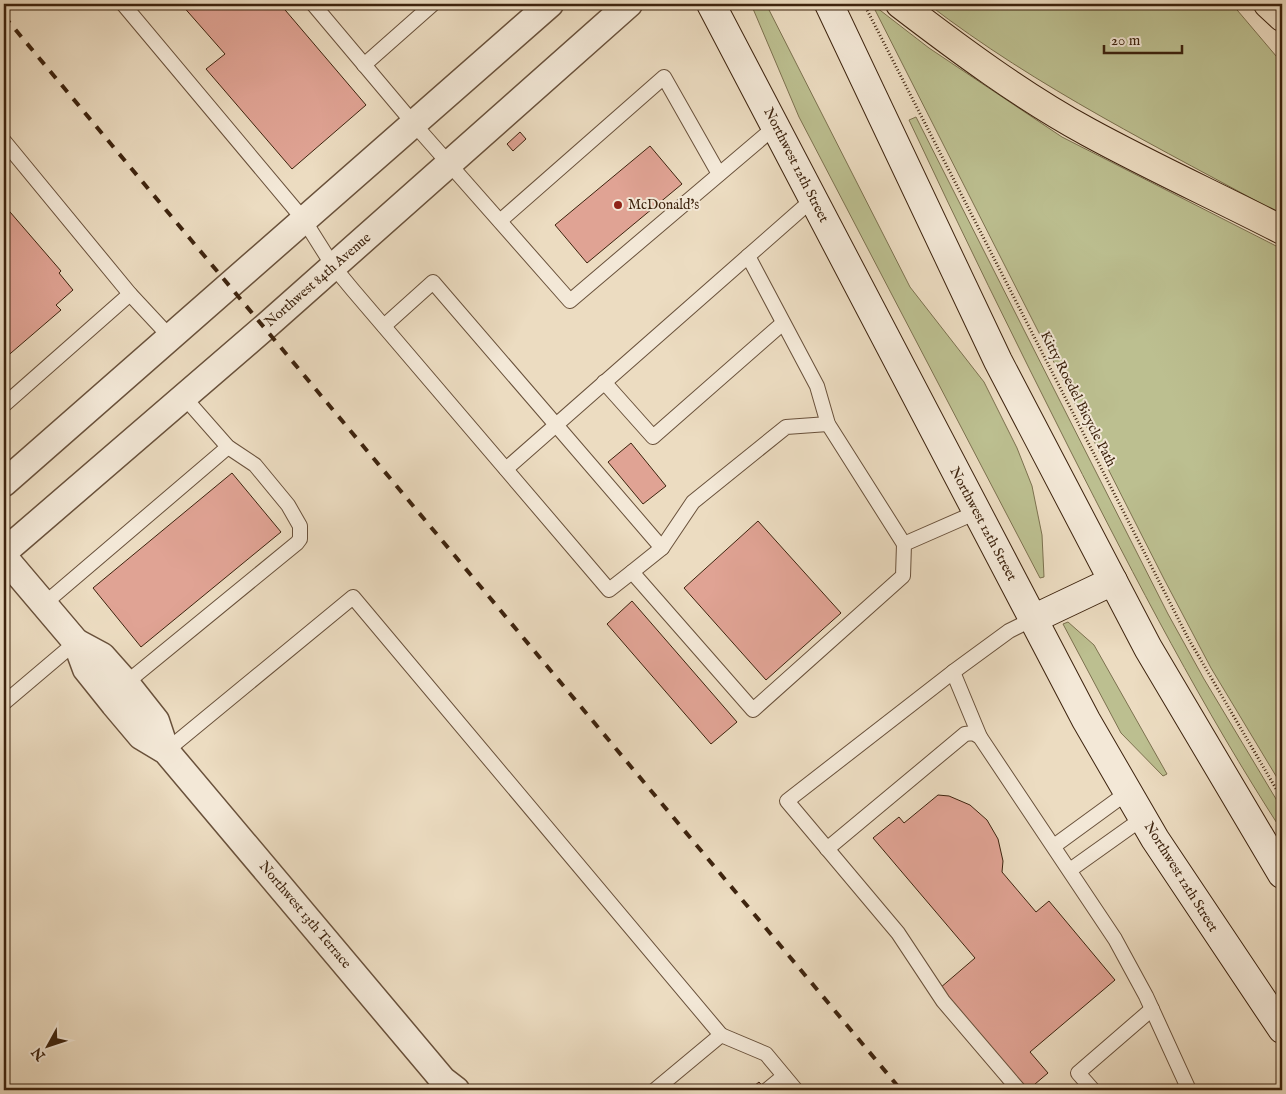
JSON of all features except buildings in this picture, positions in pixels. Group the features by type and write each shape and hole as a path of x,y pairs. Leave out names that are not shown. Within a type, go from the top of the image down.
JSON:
{"highway":[{"path":"900,4 946,40 1018,90 1088,132 1282,230"},
{"path":"1268,4 1282,17"},
{"path":"1277,4 1282,10"}],"main road":[{"name":"Northwest 12th Street","path":"711,4 1086,720 1214,931 1282,1029"},
{"path":"829,4 998,361 1182,710 1282,874"},
{"path":"1033,619 1113,581"}],"street":[{"name":"Northwest 84th Avenue","path":"4,552 184,397 629,4"},
{"path":"4,483 414,124 543,6"},
{"name":"Northwest 13th Terrace","path":"4,557 76,642 86,669 114,704 141,736 166,750 449,1087"},
{"name":"Northwest 13th Terrace","path":"76,642 102,656 126,684 156,721 166,750"}],"lane":[{"path":"123,4 304,220 333,266 609,590 662,548 693,502 786,426 828,424"},
{"path":"313,4 414,124 570,301 776,126"},
{"path":"364,65 433,4"},
{"path":"500,221 664,77 720,174"},
{"path":"4,141 130,294 171,338"},
{"path":"506,469 813,199"},
{"path":"632,572 754,710 903,576 904,544 828,424 817,386 748,256"},
{"path":"384,326 433,282 662,548"},
{"path":"4,405 130,294"},
{"path":"604,382 653,437 783,323"},
{"path":"126,684 297,544 300,539 300,526 288,505 255,465 228,447 184,397"},
{"path":"44,604 228,447"},
{"path":"904,544 977,512"},
{"path":"166,750 353,597 721,1035 766,1054 796,1090"},
{"path":"1019,1090 943,1001 898,933 787,801 953,672 1009,631 1033,619"},
{"path":"4,702 76,642"},
{"path":"953,672 980,737 1115,939 1152,1009 1189,1090"},
{"path":"827,849 965,734 973,732 980,737"},
{"path":"1054,846 1128,792"},
{"path":"1070,870 1144,818"},
{"path":"1093,1090 1078,1073 1152,1009"},
{"path":"655,1090 721,1035"},
{"path":"767,1090 784,1076"}],"path":[{"name":"Kitty Roedel Bicycle Path","path":"864,4 1179,620 1218,691 1282,799"}],"green space":[{"path":"751,4 766,4 910,287 984,382 1017,448 1032,486 1042,535 1044,577 1040,578 799,117"},
{"path":"872,4 929,48 1062,137 1282,249 1282,786 1211,668 1164,579"},
{"path":"928,4 1232,4 1282,63 1282,215 1056,90 1012,63"},
{"path":"916,117 1168,614 1204,679 1282,809 1282,831 1198,691 1145,596 1095,499 988,286 909,120"},
{"path":"1068,622 1094,645 1167,774 1163,776 1121,733 1063,624"}],"railway":[{"path":"4,16 901,1090"}],"place":[{"name":"McDonald's","path":"618,205"}]}
